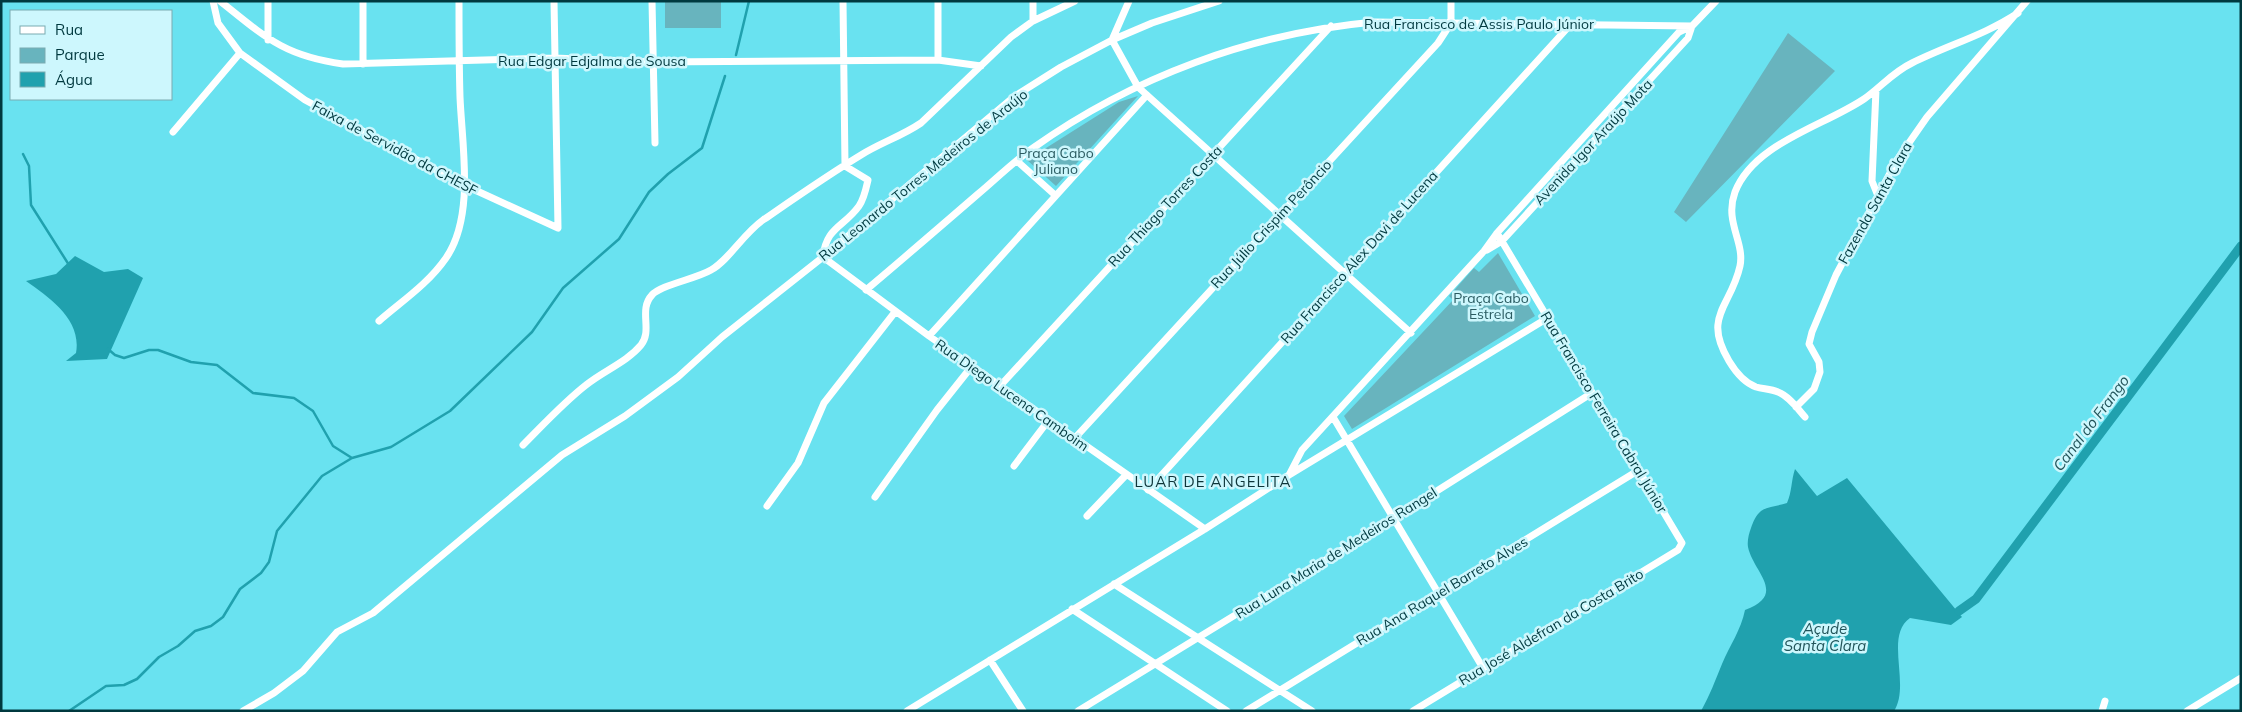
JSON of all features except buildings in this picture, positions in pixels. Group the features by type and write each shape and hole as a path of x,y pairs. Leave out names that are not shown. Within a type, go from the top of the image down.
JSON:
{"street":[{"name":"Faixa de Servidão da CHESF","path":"212,1 218,23 240,53 305,100 464,185 558,228 554,58"},
{"name":"Rua Edgar Edjalma de Sousa","path":"220,1 268,40 294,52 327,62 363,64 554,58 652,62 938,60 981,66"},
{"path":"268,1 268,40"},
{"path":"363,1 363,64"},
{"path":"379,321 434,275 447,256 462,217 464,185 459,62 459,1"},
{"path":"554,1 554,58"},
{"path":"652,1 655,143"},
{"path":"843,1 845,166"},
{"path":"938,1 938,60"},
{"path":"1033,1 1033,21"},
{"path":"523,445 578,391 635,352 643,343 646,335 646,306 652,295 663,288 713,269 752,228 845,166 921,123 1011,37 1033,21 1075,1"},
{"path":"1129,1 1112,40 1138,87 1411,333"},
{"name":"Rua Leonardo Torres Medeiros de Araújo","path":"244,711 274,694 303,671 337,632 373,613 562,455 640,405 678,377 722,337 823,257 1010,100 1061,67 1112,40 1152,23 1219,1"},
{"path":"1451,1 1451,23"},
{"name":"Avenida Igor Araújo Mota","path":"1289,475 1298,455 1484,252 1497,234 1678,32 1692,26 1716,1"},
{"name":"Fazenda Santa Clara","path":"1796,407 1814,389 1820,372 1819,362 1810,344 1836,275 1911,138 2028,1"},
{"path":"1806,417 1784,395 1757,388 1744,379 1729,361 1719,338 1717,327 1718,314 1737,279 1741,260 1732,225 1731,205 1743,178 1753,165 1784,142 1863,100 1896,72 1913,62 1987,31 2018,13"},
{"name":"Rua Francisco de Assis Paulo Júnior","path":"866,290 1017,161 1064,128 1138,87 1182,67 1243,46 1331,26 1414,21 1692,26"},
{"name":"Rua Júlio Crispim Perôncio","path":"1074,439 1438,43 1451,23"},
{"name":"Rua Francisco Alex Davi de Lucena","path":"1148,490 1571,24"},
{"name":"Rua Thiago Torres Costa","path":"1000,386 1331,26"},
{"name":"Avenida Igor Araújo Mota","path":"1484,252 1502,241 1688,38 1692,26"},
{"path":"173,132 240,53"},
{"path":"1876,90 1872,181 1878,196"},
{"path":"929,336 1055,195 1147,96"},
{"path":"1017,161 1055,195"},
{"path":"823,257 824,246 829,235 858,208 863,200 868,180 845,166"},
{"name":"Rua Francisco Ferreira Cabral Júnior","path":"1497,234 1546,319 1681,539"},
{"name":"Rua Diego Lucena Camboim","path":"823,257 895,312 1048,421 1205,529"},
{"path":"767,506 798,463 824,403 895,312"},
{"path":"907,711 1546,319"},
{"path":"875,497 937,410 972,366"},
{"name":"Rua Luna Maria de Medeiros Rangel","path":"1078,711 1155,662 1394,518 1592,393"},
{"path":"1333,417 1483,668"},
{"path":"1014,466 1048,421"},
{"name":"Rua Ana Raquel Barreto Alves","path":"1246,711 1639,470"},
{"path":"1087,516 1126,475"},
{"name":"Rua José Aldefran da Costa Brito","path":"1413,711 1678,550 1681,546 1681,539"},
{"path":"1114,584 1312,711"},
{"path":"1072,609 1228,711"},
{"path":"990,660 1023,711"},
{"path":"2187,711 2241,678"},
{"path":"2102,711 2104,701"}],"green space":[{"path":"665,1 721,1 721,28 665,28"},
{"path":"1788,33 1835,71 1686,222 1674,212"},
{"name":"Praça Cabo Juliano","path":"1138,96 1056,186 1027,160 1119,102"},
{"name":"Praça Cabo Estrela","path":"1498,253 1535,316 1352,429 1344,416 1453,300 1449,296 1474,268 1479,272"}],"water":[{"path":"75,256 104,272 128,269 143,278 107,359 66,361 76,353 77,341 69,320 54,303 26,281 56,274"},
{"name":"Açude Santa Clara","path":"1795,469 1817,496 1847,478 1962,617 1951,625 1910,618 1903,626 1899,636 1898,648 1899,700 1894,711 1701,711 1738,631 1745,610 1758,604 1764,597 1766,590 1765,582 1748,547 1748,537 1753,523 1761,511 1787,503"}],"waterway":[{"path":"736,55 749,1"},
{"path":"69,711 106,686 124,685 137,679 159,657 178,646 195,631 211,626 223,617 240,589 261,573 269,562 277,531 322,476 352,458 391,447 450,411 532,332 563,288 619,239 649,192 668,174 702,148 725,76"},
{"path":"23,154 29,166 31,205 69,265"},
{"name":"Canal do Frango","path":"1959,611 1976,599 2241,246"},
{"path":"108,349 115,355 124,358 149,350 158,350 191,362 217,365 253,393 294,398 313,411 333,446 352,458"}],"district":[{"name":"LUAR DE ANGELITA","path":"1213,481"}]}
